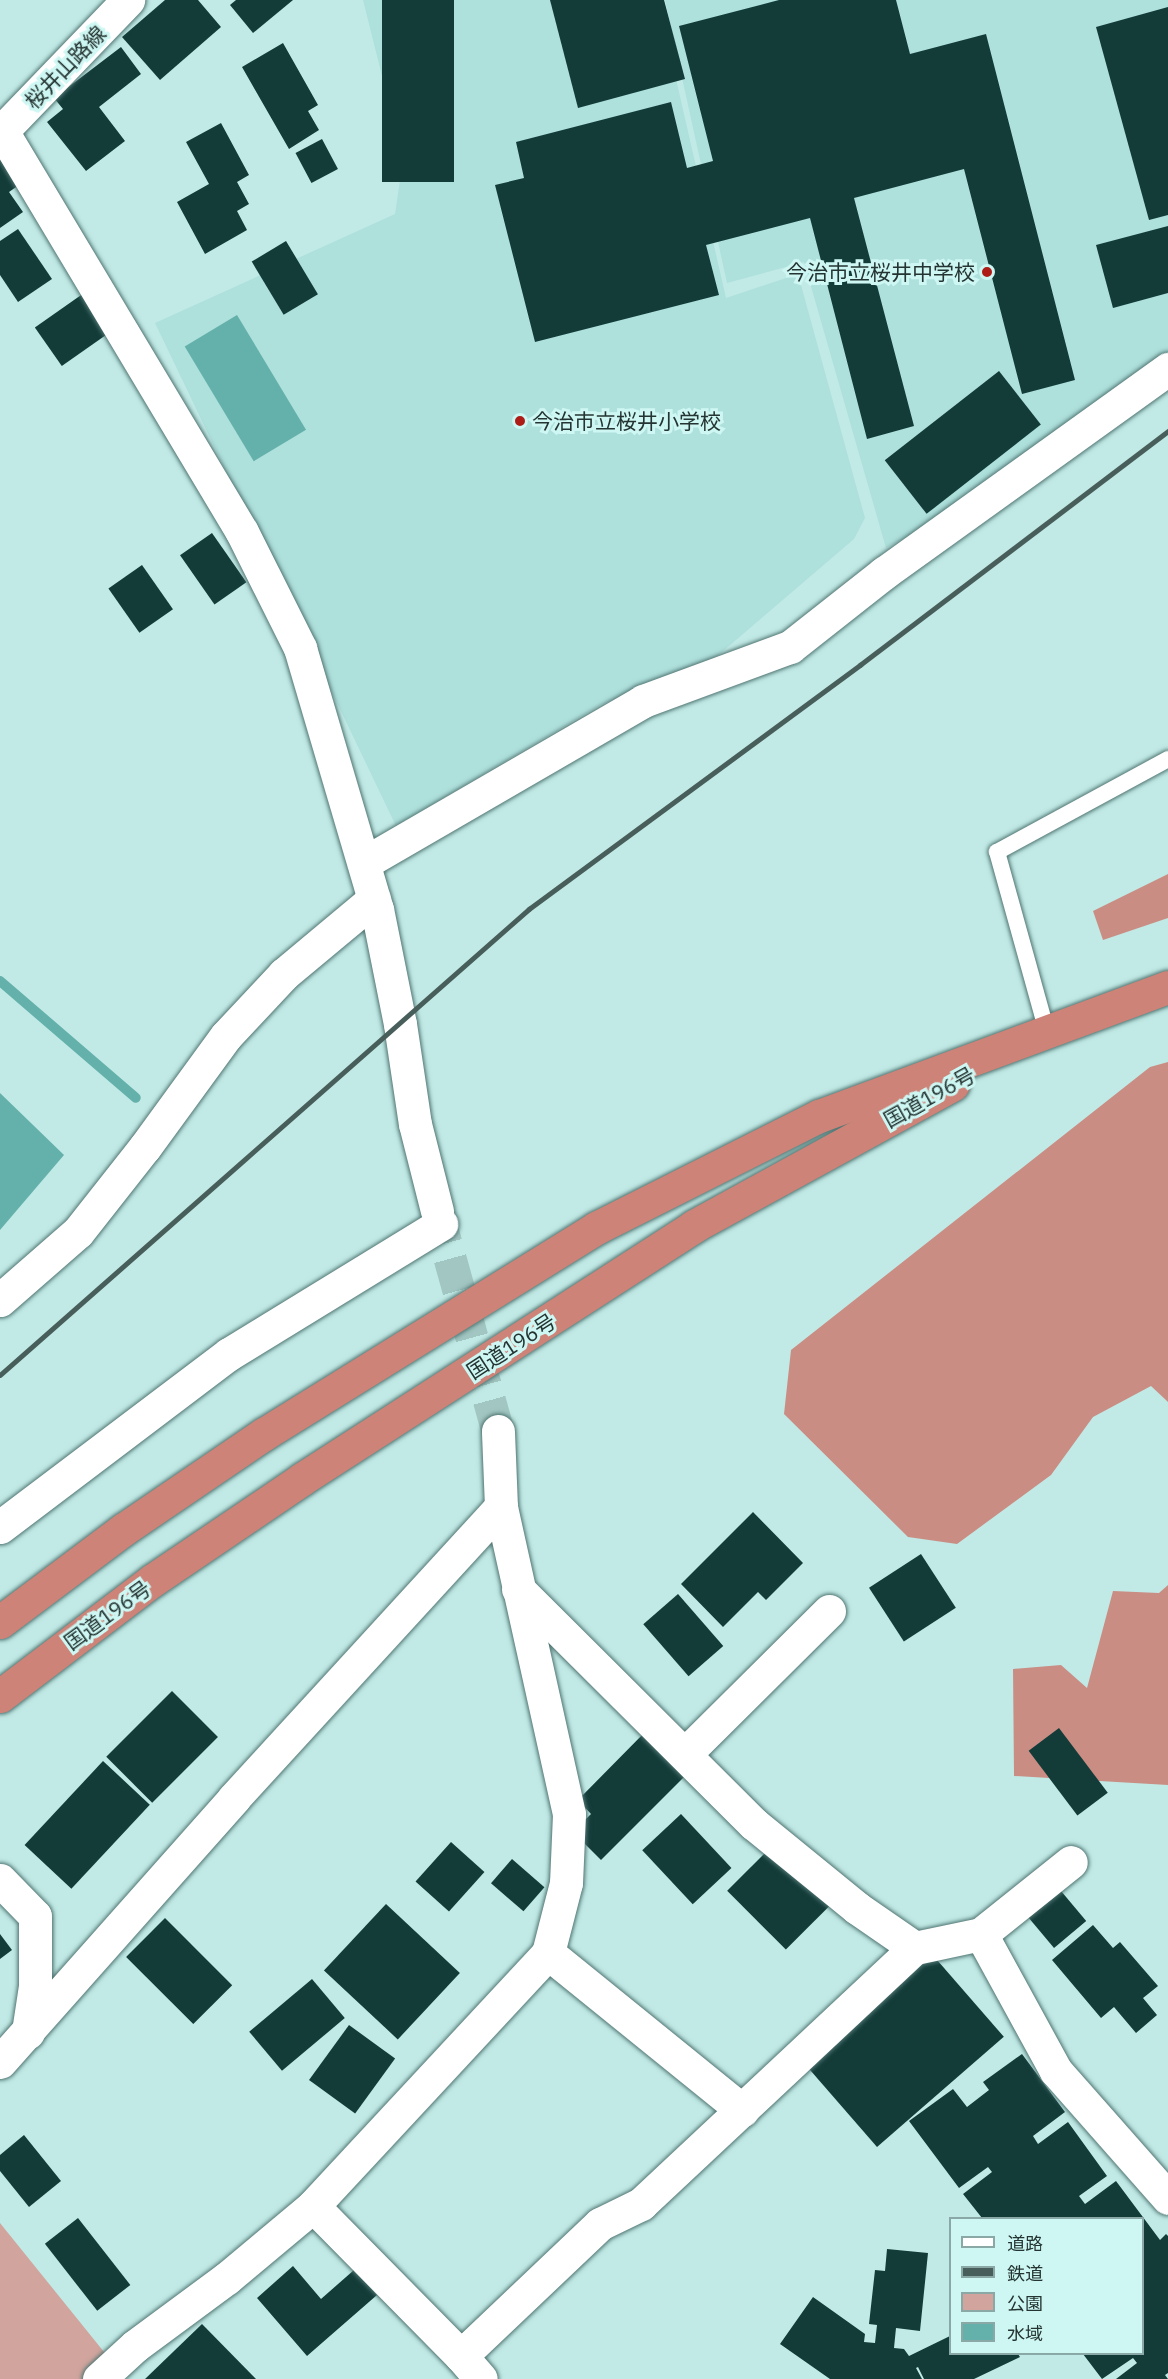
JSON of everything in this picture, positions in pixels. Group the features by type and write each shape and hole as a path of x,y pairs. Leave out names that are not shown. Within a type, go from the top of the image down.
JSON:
{"highway":[{"name":"国道196号","path":"0,1622 124,1529 264,1434 596,1228 819,1116 1168,987"},
{"name":"国道196号","path":"0,1696 153,1580 262,1506 694,1226 1047,1032"}],"street":[{"name":"桜井山路線","path":"1,132 128,0"},
{"path":"0,1527 230,1354 439,1218 415,1124 400,1024 374,899 300,648 242,532 1,132"},
{"path":"364,863 643,701 790,647 884,573 1168,369"},
{"path":"0,1300 78,1232 240,1020 284,974 374,899"},
{"path":"99,2379 135,2346 227,2278 313,2206 548,1953 566,1883 568,1814 501,1507 498,1431"},
{"path":"0,2062 234,1798 501,1507"},
{"path":"518,1589 754,1824 857,1908 915,1948"},
{"path":"685,1754 829,1611"},
{"path":"313,2206 471,2368 600,2224 640,2204 915,1948 981,1934 1071,1862"},
{"path":"0,1880 35,1916 35,1986 28,2032"},
{"path":"981,1934 1056,2071 1168,2198"},
{"path":"548,1953 742,2110"}],"lane":[{"path":"1047,1032 997,852 1168,759"}],"shaded area":[{"name":"今治市立桜井小学校","path":"363,0 658,0 726,298 798,274 865,518 854,539 715,658 600,705 396,826 155,323 395,214 403,160"},
{"name":"今治市立桜井中学校","path":"665,0 1168,0 1168,353 930,525 886,548 804,262 727,283"},
{"path":"1168,874 1168,918 1103,940 1093,911"},
{"path":"1168,1062 1168,1402 1151,1386 1093,1417 1051,1475 957,1544 908,1537 784,1414 791,1350 1150,1067"},
{"path":"1168,1585 1168,1785 1014,1776 1013,1669 1061,1665 1087,1688 1113,1591 1159,1593"}],"green space":[{"path":"0,2223 121,2373 113,2379 0,2379"}],"water":[{"path":"237,315 306,430 254,461 185,346"},
{"path":"0,1093 64,1155 0,1230"}],"building":[{"path":"165,0 198,0 221,27 160,80 122,37"},
{"path":"236,0 293,0 253,33 230,5"},
{"path":"382,0 454,0 454,182 382,182"},
{"path":"550,0 664,0 685,79 578,108"},
{"path":"779,0 896,0 910,54 986,34 1075,380 1022,394 964,169 854,198 914,426 867,439 810,218 706,245 719,295 535,342 495,185 524,178 516,142 671,102 687,168 713,161 679,26"},
{"path":"1168,7 1168,215 1149,220 1096,27"},
{"path":"283,43 318,105 308,111 319,130 289,149 242,67"},
{"path":"121,47 141,74 99,107 125,141 86,171 47,122 63,109 54,98"},
{"path":"221,123 249,175 237,182 249,204 237,211 247,230 205,254 177,202 209,184 186,142"},
{"path":"322,139 338,169 311,183 296,153"},
{"path":"0,157 19,185 9,192 23,212 0,228"},
{"path":"1168,226 1168,293 1113,308 1096,245"},
{"path":"18,229 52,279 18,302 0,275 0,241"},
{"path":"286,241 318,294 284,315 252,262"},
{"path":"84,293 111,332 62,366 35,327"},
{"path":"999,371 1041,425 927,514 885,460"},
{"path":"212,533 246,582 214,605 180,555"},
{"path":"142,565 173,609 139,633 108,589"},
{"path":"753,1512 803,1563 766,1600 758,1592 723,1627 681,1584"},
{"path":"921,1554 956,1608 904,1641 869,1588"},
{"path":"678,1594 723,1646 689,1676 643,1624"},
{"path":"172,1691 218,1737 152,1803 106,1757"},
{"path":"649,1728 691,1770 601,1860 573,1832 591,1814 578,1800"},
{"path":"1059,1728 1108,1793 1077,1816 1029,1751"},
{"path":"103,1761 150,1805 71,1889 25,1845"},
{"path":"681,1814 731,1868 693,1904 642,1850"},
{"path":"451,1842 484,1872 449,1911 416,1881"},
{"path":"771,1847 830,1906 786,1950 727,1891"},
{"path":"512,1859 544,1887 523,1911 491,1883"},
{"path":"1056,1885 1086,1921 1054,1948 1024,1912"},
{"path":"386,1904 460,1973 398,2039 324,1971"},
{"path":"165,1918 232,1985 193,2024 126,1957"},
{"path":"1093,1925 1113,1948 1120,1942 1158,1986 1143,1998 1157,2015 1136,2033 1114,2007 1101,2018 1052,1960"},
{"path":"0,1934 12,1950 0,1959"},
{"path":"931,1953 1004,2037 877,2147 804,2063"},
{"path":"312,1979 345,2018 282,2071 249,2032"},
{"path":"349,2025 395,2059 355,2114 309,2080"},
{"path":"1022,2054 1065,2112 1033,2136 1038,2144 1068,2122 1107,2176 1079,2196 1085,2204 1116,2181 1143,2217 981,2217 963,2194 992,2172 988,2167 959,2188 909,2121 953,2089 967,2107 989,2090 983,2082"},
{"path":"24,2135 61,2181 29,2207 0,2171 0,2155"},
{"path":"78,2218 130,2285 97,2311 45,2244"},
{"path":"1144,2219 1160,2240 1166,2234 1168,2236 1168,2373 1165,2375 1168,2379 1116,2379 1137,2363 1133,2358 1102,2379 1084,2355 1144,2355"},
{"path":"887,2249 928,2253 920,2331 896,2328 894,2348 904,2349 909,2356 949,2336 949,2355 1019,2355 1020,2357 974,2379 924,2379 918,2367 916,2368 922,2379 830,2379 780,2344 813,2297 865,2334 864,2342 875,2343 877,2325 869,2324 875,2270 885,2271"},
{"path":"293,2266 321,2299 354,2270 377,2295 307,2356 257,2298"},
{"path":"202,2324 256,2379 145,2379"}],"waterway":[{"path":"0,981 136,1098"}],"tunnel":[{"path":"437,1211 498,1431"}],"railway":[{"path":"0,1375 529,909 860,665 1168,431"}],"place":[{"name":"今治市立桜井中学校","path":"987,272"},
{"name":"今治市立桜井小学校","path":"520,421"}]}
